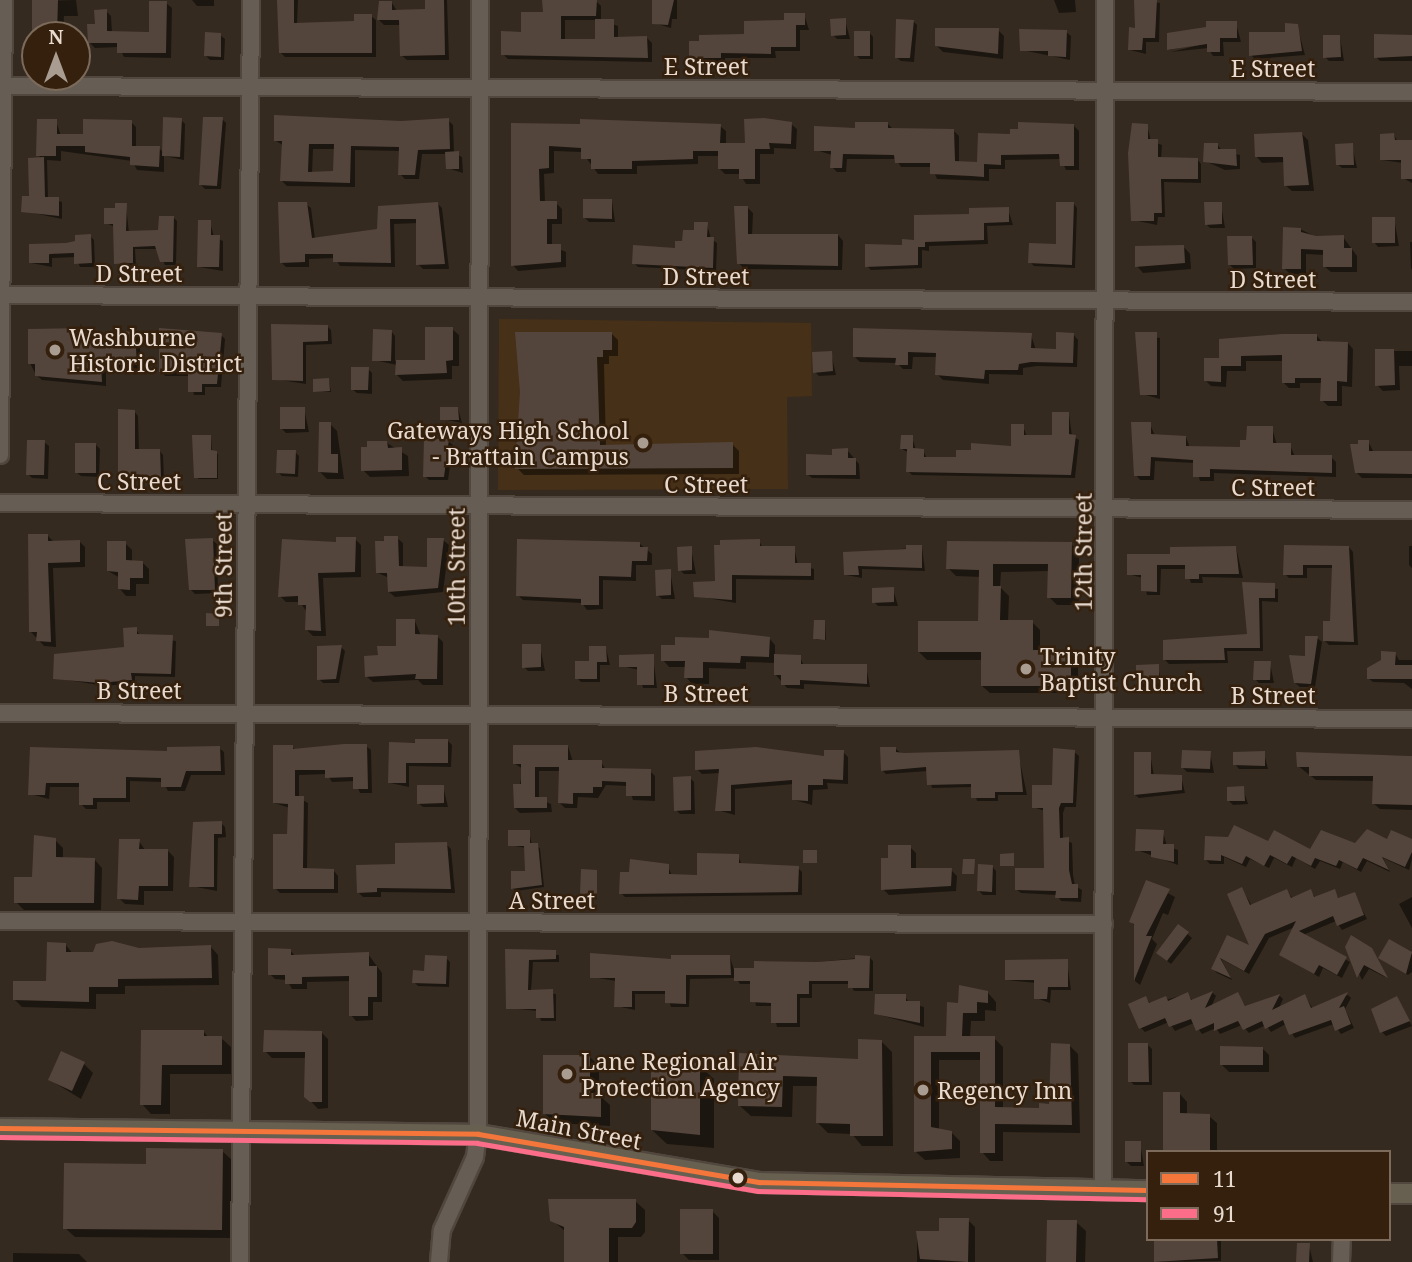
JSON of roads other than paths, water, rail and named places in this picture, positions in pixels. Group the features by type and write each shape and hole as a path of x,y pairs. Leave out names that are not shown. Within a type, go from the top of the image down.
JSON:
{"main road":[{"name":"Main Street","path":"0,1128 478,1135 759,1182 1146,1190"},
{"path":"1391,1193 1412,1193"}],"street":[{"path":"0,455 4,0"},
{"name":"9th Street","path":"240,1262 251,0"},
{"name":"10th Street","path":"439,1262 442,1230 475,1157 478,1135 480,0"},
{"name":"12th Street","path":"1103,1189 1105,0"},
{"name":"E Street","path":"2,86 1412,92"},
{"name":"D Street","path":"1,295 1412,302"},
{"name":"C Street","path":"0,503 1412,510"},
{"name":"B Street","path":"0,713 1412,719"},
{"name":"A Street","path":"0,921 1104,924"},
{"path":"1340,1262 1342,1241"}],"place":[{"name":"Washburne Historic District","path":"55,350"},
{"name":"Gateways High School - Brattain Campus","path":"643,443"},
{"name":"Trinity Baptist Church","path":"1026,669"},
{"name":"Lane Regional Air Protection Agency","path":"567,1074"},
{"name":"Regency Inn","path":"923,1090"}]}
